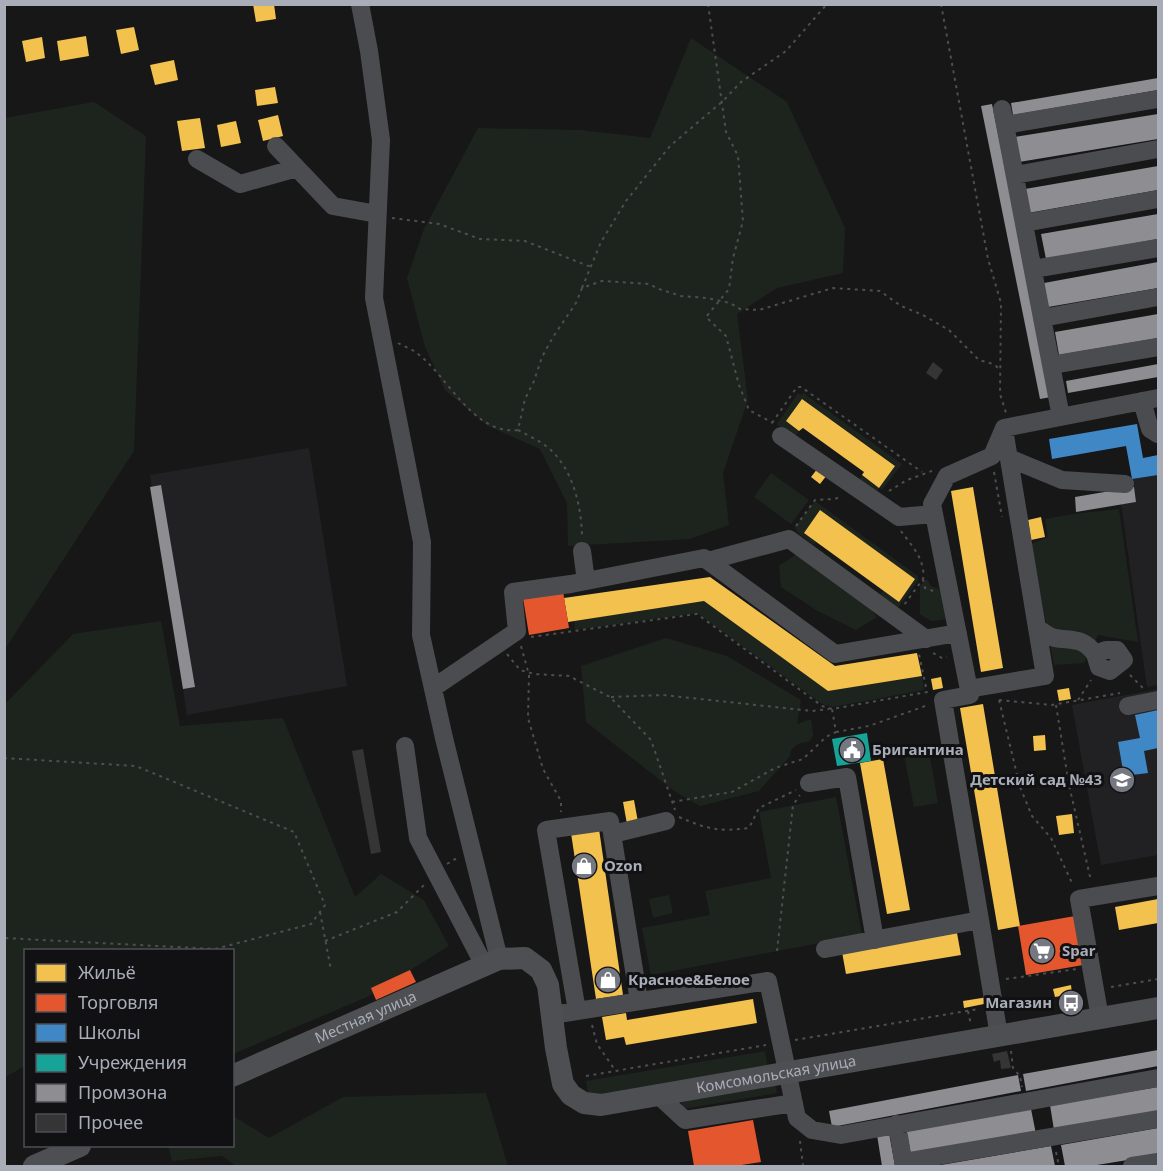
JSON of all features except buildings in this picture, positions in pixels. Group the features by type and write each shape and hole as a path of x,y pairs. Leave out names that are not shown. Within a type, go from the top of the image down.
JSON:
{"main road":[{"name":"Комсомольская улица","path":"491,962 525,958 541,970 548,985 563,1084 571,1095 584,1103 601,1105 788,1073 1005,1043 1100,1018 1158,1008"},
{"name":"Местная улица","path":"234,1075 491,962"},
{"path":"34,1167 78,1147"}],"street":[{"path":"360,4 381,140 374,298 422,542 421,635 471,848 491,962"},
{"path":"1061,417 1004,117 1158,99"},
{"path":"276,146 333,206 377,215"},
{"path":"1015,175 1158,149"},
{"path":"197,159 240,184 297,168"},
{"path":"1024,223 1158,199"},
{"path":"1033,269 1158,248"},
{"path":"1042,318 1158,297"},
{"path":"1051,365 1158,346"},
{"path":"1007,428 1150,400 1150,429 1158,434"},
{"path":"777,428 899,517 934,514"},
{"path":"968,689 1045,676 1009,458 1007,428"},
{"path":"1005,1043 980,920 943,700 970,695 932,504 947,476 992,456 1007,428"},
{"path":"1009,458 1062,480 1125,484"},
{"path":"708,561 789,539 924,644"},
{"path":"582,551 586,581"},
{"path":"433,688 499,644 518,635 513,592 586,581 704,558 836,654 924,644 958,633"},
{"path":"1037,628 1053,638 1067,638 1090,647 1097,661 1106,650 1117,650 1124,660 1120,664"},
{"path":"1127,696 1155,694"},
{"path":"405,747 418,838 436,873 491,962"},
{"path":"809,783 847,777 875,940"},
{"path":"583,1010 546,830 610,821 639,1001"},
{"path":"613,834 666,822"},
{"path":"1100,1018 1091,967 1087,898 1158,886"},
{"path":"825,949 980,920"},
{"path":"552,1015 768,981 796,1110 812,1130 841,1135 1158,1077"},
{"path":"658,1095 686,1120 796,1110"},
{"path":"897,1124 904,1164 1158,1119"},
{"path":"1132,1167 1158,1162"}],"path":[{"path":"708,4 726,132 738,156 743,221 733,258 729,289 706,317 726,336 739,385 749,410 777,428 797,387 801,387 923,473"},
{"path":"518,430 525,399 542,357 576,303 601,242 626,201 670,146 723,101 741,82 786,51 827,4"},
{"path":"941,4 988,259 1001,303 1000,394 1007,428"},
{"path":"377,215 439,224 480,239 525,241 591,267"},
{"path":"582,288 602,281 650,284 681,296 730,303 740,309 759,310 833,288 880,291 901,306 950,330 979,360 993,364 1001,370"},
{"path":"382,340 391,339 415,352 445,380 465,405 491,426 508,431 518,430 547,447 569,473 578,500 582,526 582,551"},
{"path":"993,468 1003,525"},
{"path":"886,493 923,473 941,470 952,473"},
{"path":"797,534 795,527 815,500 835,500"},
{"path":"898,527 920,556 924,574 923,579 900,610"},
{"path":"560,828 561,801 543,770 528,718 529,673 518,635 697,614 822,706 832,709"},
{"path":"499,644 520,670 529,673 569,676 610,697 651,740 677,816 699,826 722,831 748,828 759,808 809,783"},
{"path":"924,644 942,658 962,655"},
{"path":"610,697 663,695 812,711 832,709 927,692 924,644"},
{"path":"1077,701 1097,661"},
{"path":"1120,664 1143,688 1155,694"},
{"path":"991,699 1056,705 1127,696 1143,688"},
{"path":"672,801 732,792 775,768 803,759 826,737 836,732 869,726 943,700"},
{"path":"999,700 1020,788 1032,816 1051,838 1087,898"},
{"path":"1056,705 1087,898"},
{"path":"832,709 836,732"},
{"path":"4,758 136,766 294,832 325,905 311,924 215,949 4,938"},
{"path":"777,951 793,805 809,783"},
{"path":"325,940 397,912 436,873 471,848"},
{"path":"320,912 331,970"},
{"path":"997,980 1091,967"},
{"path":"1095,990 1158,979"},
{"path":"583,1010 597,1044 615,1071"},
{"path":"1005,1043 1012,1068 1020,1076 1026,1101"},
{"path":"796,1110 803,1167"}],"shaded area":[{"path":"691,38 787,102 845,228 843,273 777,288 737,314 748,400 723,473 729,525 690,539 568,546 567,503 540,449 488,426 445,390 425,347 407,278 424,229 478,128 580,130 650,138"},
{"path":"94,102 146,136 134,451 5,649 5,118"},
{"path":"798,393 801,395 803,393 902,464 882,490 879,488 895,465 802,399 786,421 799,431 795,437 777,424"},
{"path":"309,448 347,686 187,715 150,475"},
{"path":"771,473 809,500 791,524 754,497"},
{"path":"1158,475 1158,685 1147,687 1121,504 1136,502 1132,479"},
{"path":"862,476 879,488 875,494 858,481"},
{"path":"815,501 918,576 918,581 898,608 880,595 883,590 899,601 915,579 820,510 804,533 816,542 814,545 798,533 795,527"},
{"path":"1119,509 1138,642 1098,635 1084,663 1054,665 1031,544 1048,537 1045,519"},
{"path":"798,553 862,597 877,617 856,630 816,610 781,587 779,566"},
{"path":"927,579 931,586 945,592 948,619 931,621 920,614 920,586"},
{"path":"704,601 828,691 922,676 924,690 833,707 822,704 697,613 575,630 574,621"},
{"path":"161,621 180,726 283,718 355,897 381,874 424,900 449,946 367,997 234,1054 234,949 24,949 24,1067 5,1077 5,704 73,634"},
{"path":"666,638 727,656 801,700 797,724 811,719 813,735 810,741 798,744 791,750 790,756 759,791 700,806 674,791 586,722 581,666"},
{"name":"Детский сад №43","path":"1158,689 1158,855 1101,865 1072,705"},
{"path":"928,745 938,803 914,807 903,750"},
{"path":"836,797 862,935 651,975 642,928 710,915 705,891 771,878 759,812"},
{"path":"669,895 673,913 653,918 649,899"},
{"path":"765,1051 768,1070 589,1100 586,1081"},
{"path":"775,1083 777,1093 683,1109 681,1099"},
{"path":"486,1093 508,1166 236,1166 222,1156 172,1161 168,1147 234,1147 234,1117 269,1138 343,1097"}],"place":[{"name":"Бригантина","path":"852,750"},
{"name":"Детский сад №43","path":"1122,780"},
{"name":"Ozon","path":"584,866"},
{"name":"Spar","path":"1042,951"},
{"name":"Красное&Белое","path":"608,980"},
{"name":"Магазин","path":"1071,1003"}]}
